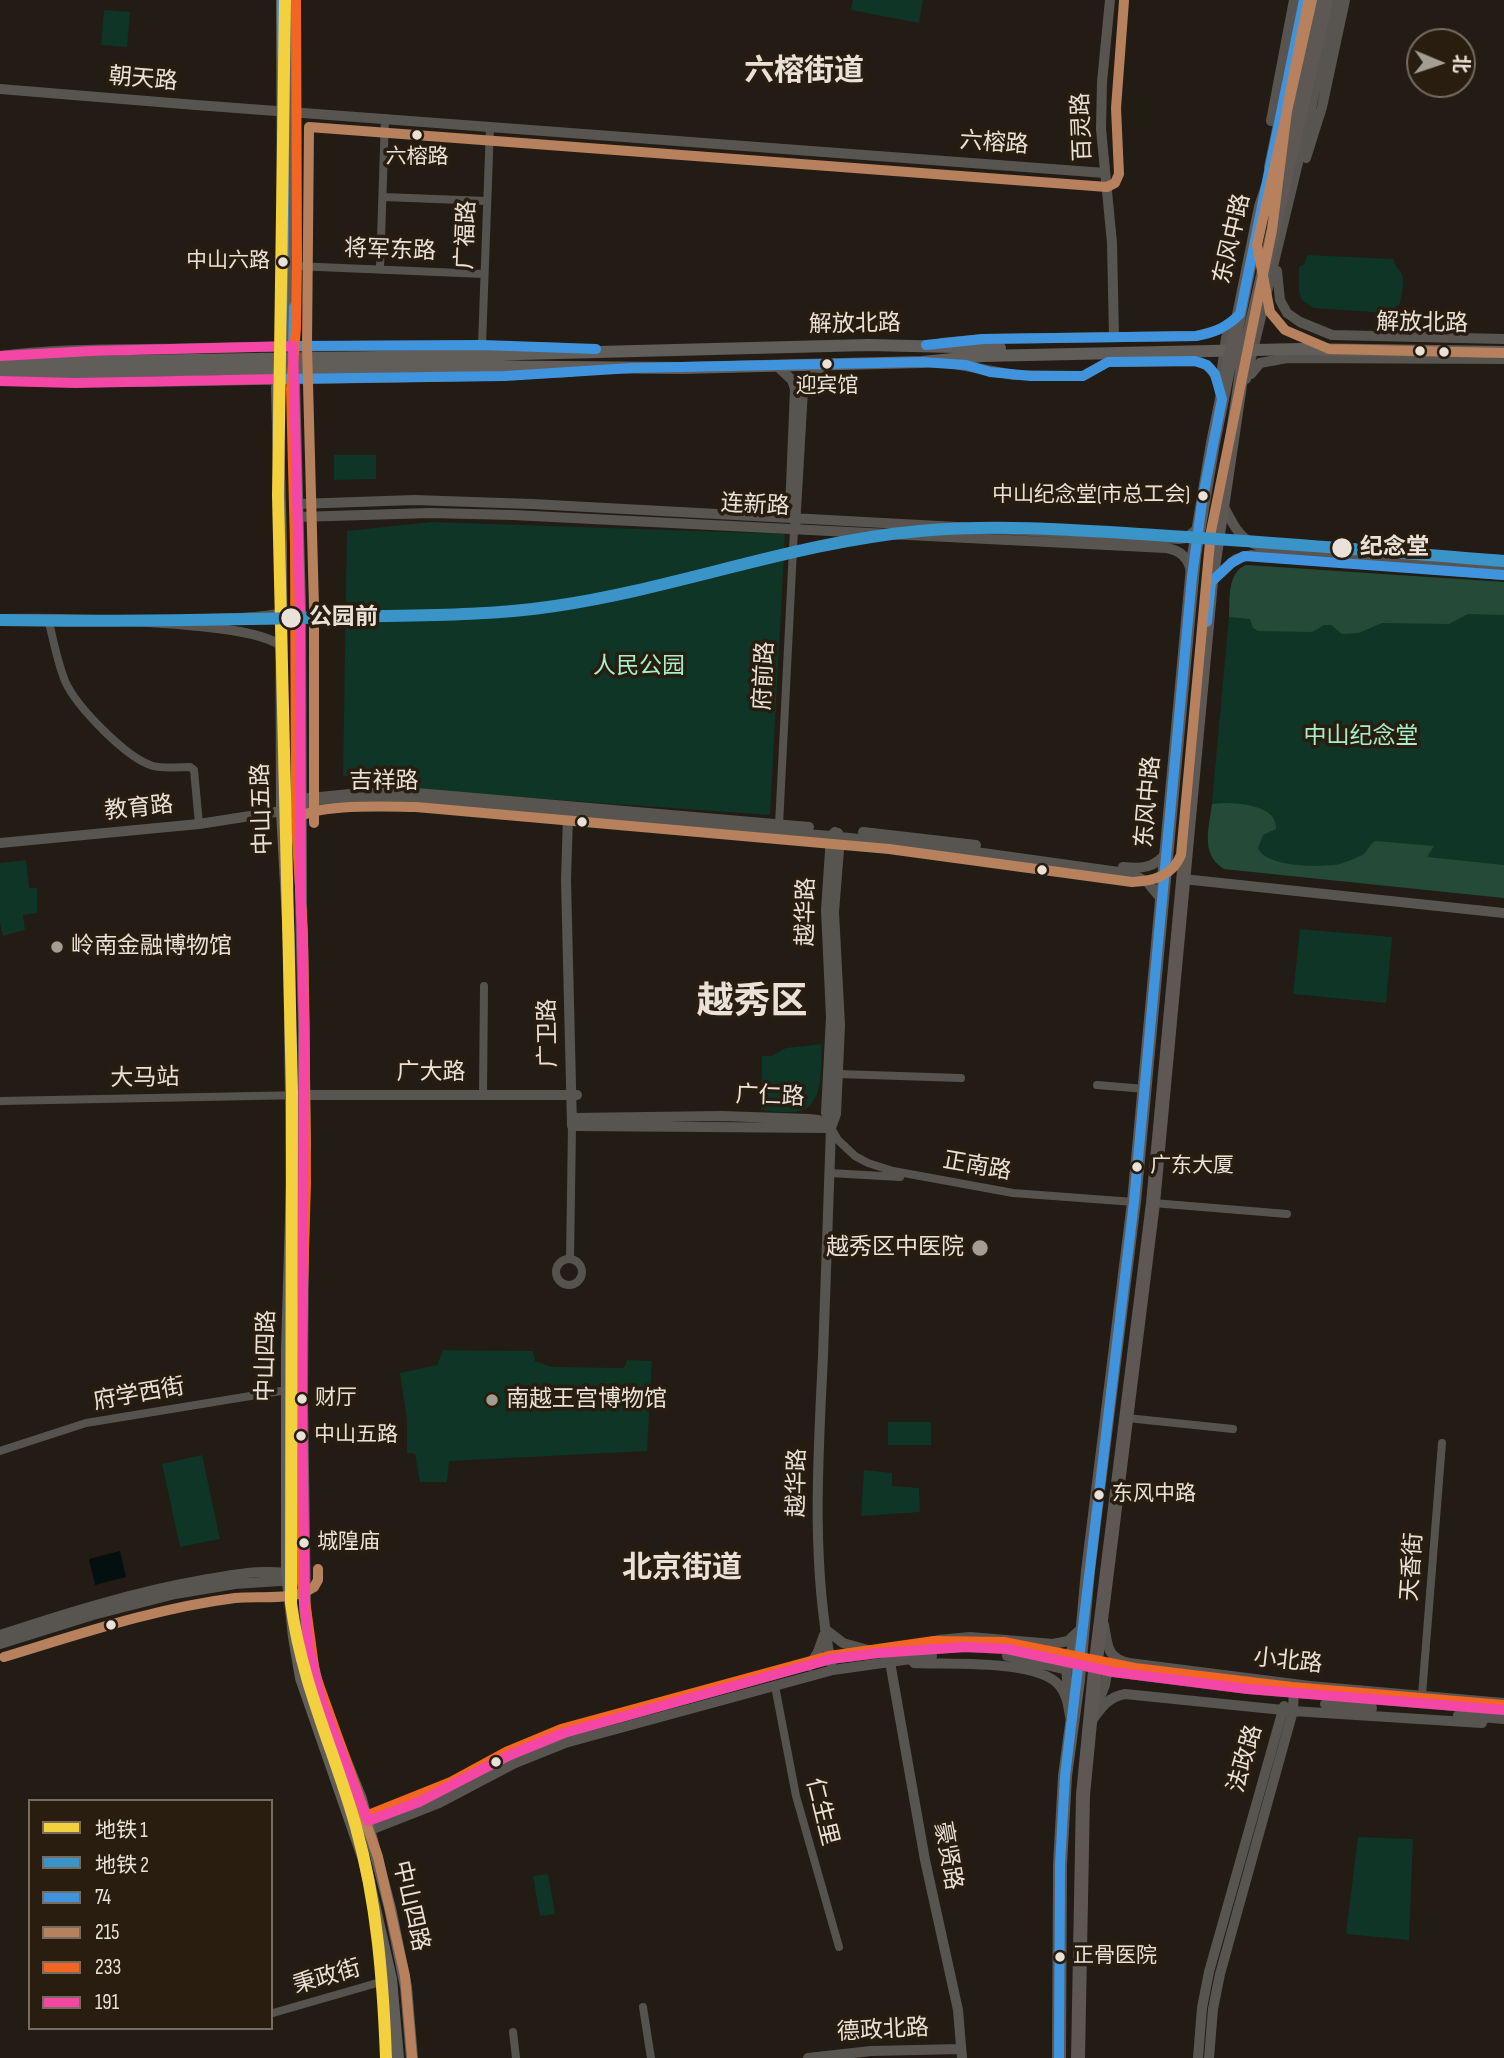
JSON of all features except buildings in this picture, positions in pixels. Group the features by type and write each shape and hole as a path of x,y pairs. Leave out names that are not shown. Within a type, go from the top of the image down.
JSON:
{"highway":[{"name":"东风中路","path":"1059,2058 1060,1864 1065,1776 1134,1202 1197,528 1261,207 1279,156 1287,101 1315,0"},
{"name":"东风中路","path":"1080,2055 1080,1860 1083,1795 1102,1615 1153,1203 1211,582 1246,346 1326,0"}],"main road":[{"path":"282,0 288,112 295,132 295,266 290,360"},
{"path":"290,360 288,112 291,0"},
{"name":"解放北路","path":"135,366 290,360 443,361 632,368 922,362 1034,352 1289,344 1504,349"},
{"name":"解放北路","path":"443,361 633,350 921,345 1034,352"},
{"name":"中山五路","path":"290,360 278,379 282,812 298,1094"},
{"name":"中山五路","path":"290,360 300,607 297,1270"},
{"path":"0,363 135,366"},
{"path":"0,375 135,366"},
{"name":"中山四路","path":"297,1270 287,1390 290,1615 302,1678 364,1860 391,1979 398,2058"},
{"name":"中山四路","path":"297,1270 306,1627 321,1700 369,1826 404,1975 412,2058"}],"street":[{"name":"百灵路","path":"1110,0 1101,138 1112,243 1114,337"},
{"path":"1261,207 1274,101 1294,0"},
{"path":"1287,101 1304,0"},
{"path":"1235,412 1253,357 1337,0"},
{"path":"1283,223 1322,107 1345,0"},
{"name":"朝天路","path":"0,89 288,112"},
{"name":"六榕路","path":"288,112 1105,173"},
{"path":"380,269 386,118"},
{"name":"广福路","path":"482,345 490,127"},
{"path":"383,197 487,201"},
{"name":"解放北路","path":"1271,247 1276,263 1280,300 1287,313 1300,323 1332,335 1504,339"},
{"name":"将军东路","path":"295,266 484,274"},
{"path":"921,345 983,339 1203,335 1225,328 1240,314"},
{"path":"1324,357 1317,351 1317,342 1332,335"},
{"path":"1098,338 1106,344 1108,362"},
{"path":"290,360 482,345 633,350"},
{"path":"0,356 91,351 290,360 516,375 632,368"},
{"name":"解放北路","path":"1235,412 1250,375 1260,363 1287,358 1324,357 1504,359"},
{"path":"0,381 75,383 278,379 290,360"},
{"path":"922,362 966,365 1014,375 1083,376 1108,362 1202,362 1215,374 1222,399"},
{"name":"府前路","path":"779,825 793,523 803,390 808,379 829,365"},
{"name":"府前路","path":"777,366 792,380 795,389 793,523"},
{"path":"1222,501 1239,534 1249,543 1259,546 1504,566"},
{"name":"连新路","path":"298,511 793,523 1179,540 1186,538 1197,528"},
{"name":"连新路","path":"793,523 1166,548 1177,550 1183,555 1190,565 1192,577"},
{"path":"1211,582 1236,559 1251,555 1504,575"},
{"path":"156,622 281,614 300,607"},
{"path":"48,618 66,684 87,713 122,748 153,766 191,767 194,770 198,824"},
{"path":"0,619 156,622 256,634 277,642 282,647"},
{"name":"吉祥路","path":"282,812 300,803 392,800 943,841 1134,868 1155,865 1167,852"},
{"name":"教育路","path":"0,843 198,824 282,812"},
{"name":"吉祥路","path":"571,813 779,825 1133,874 1148,883 1162,900"},
{"name":"广卫路","path":"570,1259 575,1122 566,880 571,813"},
{"name":"越华路","path":"832,1665 825,1629 819,1560 817,1481 831,1128 836,1114 838,1074 839,1007 834,912 836,835"},
{"name":"越华路","path":"831,1128 826,1113 831,1017 825,910 836,835"},
{"path":"1183,879 1504,913"},
{"path":"483,1094 484,986"},
{"path":"838,1074 961,1078"},
{"path":"1097,1085 1145,1089"},
{"name":"广大路","path":"298,1094 574,1095"},
{"name":"大马站","path":"0,1101 298,1094"},
{"name":"广仁路","path":"575,1122 831,1128"},
{"name":"正南路","path":"831,1128 846,1148 868,1163 893,1171 1013,1193 1134,1202"},
{"path":"830,1173 931,1178"},
{"path":"1153,1203 1287,1214"},
{"name":"府学西街","path":"0,1451 86,1423 287,1390"},
{"path":"1127,1418 1233,1429"},
{"name":"天香街","path":"1422,1695 1442,1443"},
{"path":"0,1635 105,1602 172,1585 238,1574 304,1577"},
{"path":"0,1644 93,1615 175,1594 288,1577"},
{"name":"小北路","path":"1102,1615 1111,1654 1119,1661 1136,1665 1294,1684 1504,1703"},
{"path":"356,1831 439,1803 515,1763 565,1743 775,1686 832,1665 953,1638 990,1637 1044,1643 1068,1641 1083,1627"},
{"path":"809,1666 818,1652 825,1629 851,1646 897,1651 953,1651"},
{"path":"369,1826 510,1755 564,1733 809,1666 890,1662 986,1665 1038,1672 1054,1669 1058,1661 1054,1649 1044,1643"},
{"path":"890,1662 953,1651"},
{"name":"小北路","path":"953,1651 1017,1658 1115,1679 1272,1699 1467,1712 1504,1710"},
{"name":"豪贤路","path":"890,1662 925,1860 958,2010 961,2053"},
{"path":"1134,1694 1127,1689 1125,1680 1126,1672 1136,1665"},
{"path":"1038,1672 1054,1681 1065,1694 1071,1722"},
{"name":"法政路","path":"1209,2058 1213,2009 1220,1974 1294,1684"},
{"name":"仁生里","path":"775,1686 796,1796 839,1947"},
{"path":"1334,1714 1327,1707 1326,1698 1328,1693 1338,1688"},
{"name":"小北路","path":"1090,1724 1104,1703 1119,1695 1134,1694 1334,1714 1504,1722"},
{"name":"法政路","path":"1198,2058 1202,2008 1209,1972 1288,1710"},
{"name":"小北路","path":"1467,1712 1504,1722"},
{"name":"秉政街","path":"273,2013 391,1979"},
{"path":"643,2007 651,2058"},
{"path":"513,2032 516,2058"},
{"name":"德政北路","path":"807,2058 871,2051 961,2053"}],"green space":[{"path":"853,0 923,0 919,23 851,10"},
{"path":"104,10 130,12 127,47 101,45"},
{"path":"1307,255 1394,259 1403,278 1400,304 1387,313 1313,308 1302,300 1299,291 1299,267 1305,263"},
{"path":"334,455 376,455 376,479 334,480"},
{"name":"人民公园","path":"432,522 785,534 770,815 404,789 400,777 343,776 347,531"},
{"name":"中山纪念堂","path":"1246,565 1504,582 1504,898 1224,869 1212,858 1208,847 1232,583 1237,570"},
{"path":"1246,565 1504,582 1504,615 1468,614 1449,624 1382,623 1359,633 1342,634 1331,625 1324,625 1312,632 1258,631 1253,628 1250,619 1229,617 1233,580 1235,574"},
{"path":"1212,804 1257,807 1271,815 1276,829 1263,835 1258,848 1271,859 1294,865 1331,865 1363,855 1375,841 1434,846 1427,857 1504,865 1504,898 1224,869 1212,856 1208,831"},
{"path":"26,860 29,888 37,888 37,913 23,915 25,930 3,936 0,923 0,863"},
{"path":"1300,929 1392,937 1386,1003 1293,994"},
{"path":"822,1044 821,1074 817,1095 812,1103 795,1112 761,1110 762,1056 772,1056 786,1048"},
{"path":"443,1350 533,1351 535,1361 552,1367 624,1368 627,1360 652,1361 647,1451 449,1461 447,1482 420,1482 415,1454 407,1453 407,1420 400,1373 437,1365"},
{"path":"888,1422 931,1422 931,1445 888,1445"},
{"path":"202,1455 220,1539 180,1547 162,1464"},
{"path":"864,1470 892,1473 892,1486 919,1488 920,1512 861,1516"},
{"path":"1358,1837 1413,1839 1409,1940 1346,1934"},
{"path":"548,1874 555,1914 540,1916 533,1876"}],"shaded area":[{"path":"120,1551 126,1577 95,1585 89,1559"}],"metro line":[{"name":"1","path":"285,0 278,495 292,1092 291,1603 303,1662 363,1855 378,1941 386,2058"},
{"name":"2","path":"0,620 251,619 445,615 528,610 601,598 828,545 949,529 1096,531 1504,561"}],"transit line":[{"name":"74","path":"282,0 284,237 278,379 505,376 632,368 922,362 966,365 990,372 1031,376 1083,376 1108,362 1195,361 1207,365 1215,374 1222,399 1202,502 1192,577 1134,1202 1065,1776 1060,1865 1059,2058"},
{"name":"233","path":"296,0 297,260 296,328 291,389 295,545 296,812 303,939 306,1183 301,1350 301,1571 315,1674 366,1816 451,1782 508,1751 561,1729 829,1656 934,1641 1004,1642 1135,1668 1292,1687 1504,1705"},
{"name":"74","path":"926,345 983,339 1196,336 1220,329 1235,319 1240,314 1304,0"},
{"name":"215","path":"1312,0 1257,245 1270,312 1285,330 1329,349 1504,353"},
{"name":"215","path":"314,823 314,607 307,346 309,127 1107,187 1115,183 1119,174 1116,108 1124,1"},
{"name":"215","path":"412,2057 405,1976 378,1857 320,1692 311,1656 301,1571 301,1390 306,1144 303,939 296,819 320,810 336,808 416,807 889,849 1132,882 1155,879 1167,873 1181,855 1211,531 1272,230 1288,103 1308,3"},
{"name":"74","path":"294,307 293,346 482,345 596,349"},
{"name":"191","path":"0,356 293,346 300,607 305,1609 309,1649 321,1700 368,1821 419,1802 510,1755 564,1733 831,1659 878,1653 965,1647 1007,1649 1113,1672 1248,1689 1504,1710"},
{"name":"191","path":"0,381 75,383 278,379 278,421"},
{"name":"74","path":"1207,622 1211,582 1231,563 1244,556 1504,575"},
{"name":"215","path":"4,1657 176,1608 235,1598 295,1595 314,1587 318,1580 318,1569"}],"place":[{"name":"六榕路","path":"417,135"},
{"name":"中山六路","path":"283,262"},
{"name":"迎宾馆","path":"827,364"},
{"name":"中山纪念堂(市总工会)","path":"1203,496"},
{"name":"纪念堂","path":"1342,548"},
{"name":"公园前","path":"291,618"},
{"name":"岭南金融博物馆","path":"57,947"},
{"name":"广东大厦","path":"1137,1167"},
{"name":"越秀区中医院","path":"980,1248"},
{"name":"财厅","path":"302,1399"},
{"name":"南越王宫博物馆","path":"492,1400"},
{"name":"中山五路","path":"301,1436"},
{"name":"东风中路","path":"1099,1495"},
{"name":"城隍庙","path":"304,1543"},
{"name":"正骨医院","path":"1060,1957"}],"district":[{"name":"六榕街道","path":"804,72"},
{"name":"越秀区","path":"752,1004"},
{"name":"北京街道","path":"682,1569"}]}
